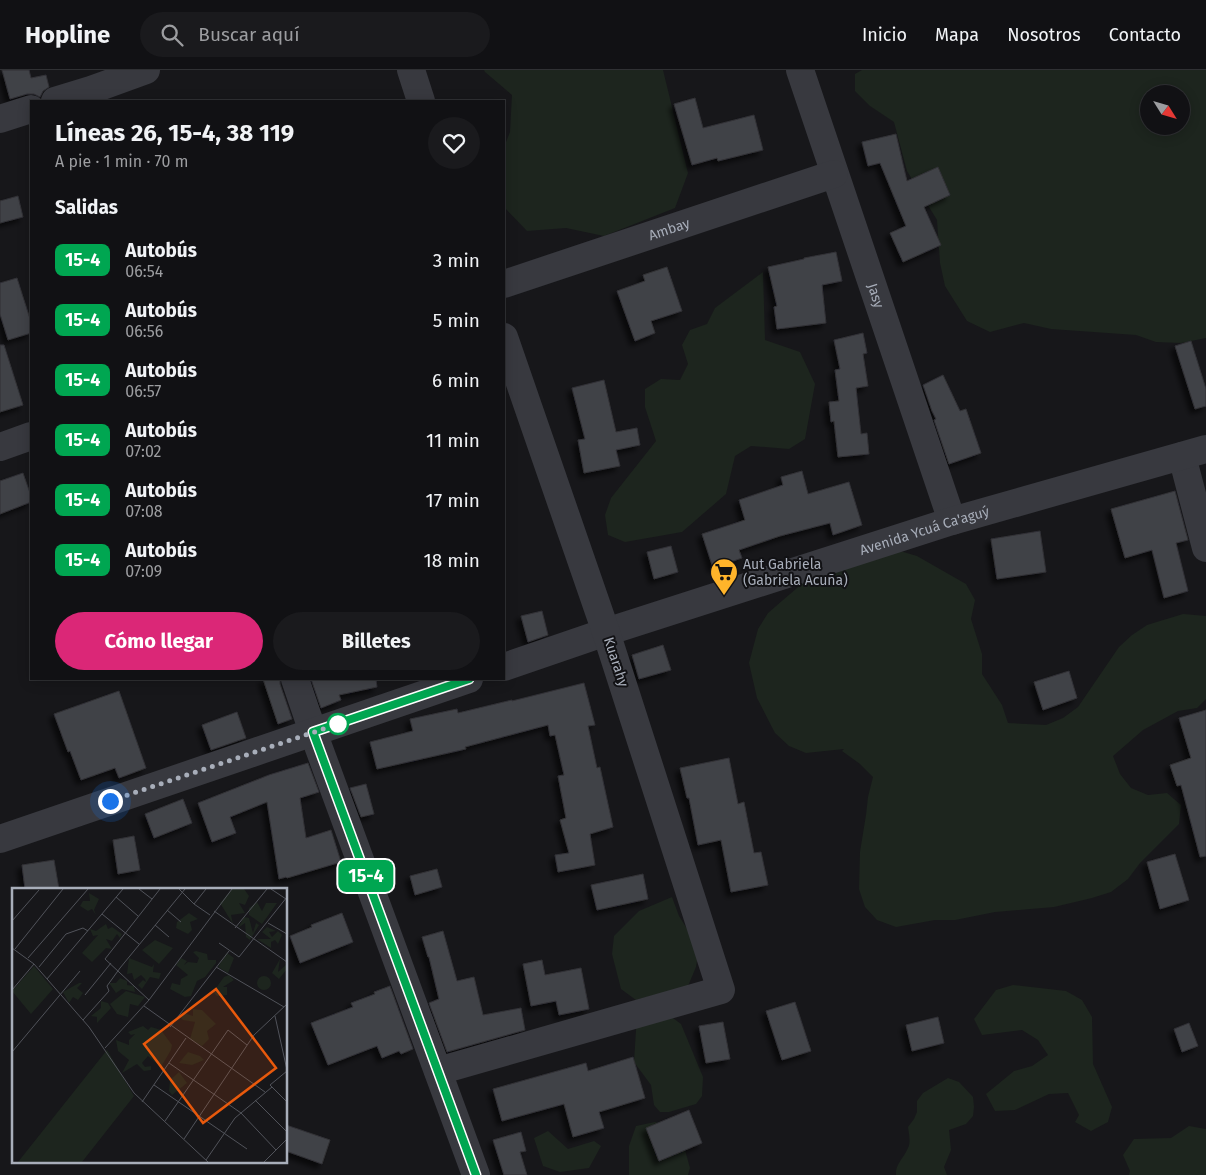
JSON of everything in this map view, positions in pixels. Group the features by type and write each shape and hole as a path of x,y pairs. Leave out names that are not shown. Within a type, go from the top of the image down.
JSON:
{"street":[{"path":"58,100 90,87 146,70"},
{"path":"411,70 422,100"},
{"name":"Jasy","path":"800,70 952,521"},
{"path":"0,119 30,109"},
{"name":"Ambay","path":"505,284 834,174"},
{"name":"Kuarahy","path":"438,1071 721,990 606,632 505,340"},
{"path":"0,447 30,436"},
{"path":"1194,452 1206,548"},
{"name":"Avenida Ycuá Ca'aguý","path":"505,667 606,632 952,521 1194,452"},
{"path":"295,680 476,1175"},
{"path":"0,839 466,680"}],"shaded area":[{"path":"484,70 663,70 688,173 675,208 604,236 566,228 527,231 505,208 505,144 510,132 512,95"},
{"path":"862,70 1206,70 1206,338 1181,343 1156,342 1136,335 1051,329 1024,323 990,332 967,321 945,286 940,263 937,220 907,171 894,122 870,106 855,91 855,74"},
{"path":"763,272 765,340 800,352 815,384 805,439 789,449 751,446 735,456 726,494 682,532 625,542 608,535 605,515 611,498 656,441 645,407 645,389 661,379 680,380 688,364 682,345 690,330 707,324 715,308"},
{"path":"900,551 917,556 966,584 975,600 971,619 982,654 982,674 1002,705 1008,723 1046,725 1063,718 1078,707 1119,647 1132,635 1147,625 1183,614 1206,616 1206,699 1197,708 1178,711 1143,730 1113,756 1120,774 1131,788 1148,795 1167,793 1181,805 1179,824 1140,863 1128,879 1111,892 1054,907 995,912 955,920 935,920 896,927 877,920 865,907 859,889 860,852 868,797 873,777 860,764 842,751 844,749 806,753 789,746 775,733 757,698 749,663 758,629 768,613 812,575"},
{"path":"672,897 679,916 699,948 696,967 688,986 636,1000 621,989 612,954 614,936 639,911"},
{"path":"1013,985 1066,991 1082,1000 1092,1017 1093,1064 1112,1107 1108,1122 1091,1131 1075,1122 1079,1115 1068,1093 1049,1094 1015,1110 995,1111 986,1094 1014,1071 1032,1066 1048,1055 1038,1040 1022,1030 982,1035 974,1019 996,990"},
{"path":"666,1013 681,1024 703,1077 702,1096 696,1104 669,1112 660,1112 654,1105 651,1085 634,1062 637,1014"},
{"path":"948,1078 959,1082 973,1097 974,1107 973,1116 966,1124 949,1130 951,1150 944,1167 947,1175 896,1175 898,1164 909,1146 908,1127 917,1112 917,1101 923,1093"},
{"path":"655,1122 671,1126 680,1132 690,1168 688,1175 629,1175 629,1146 636,1126"},
{"path":"1189,1126 1206,1129 1206,1175 1129,1175 1130,1171 1123,1155 1134,1139 1171,1138"},
{"path":"548,1131 568,1149 594,1141 601,1146 589,1168 560,1172 543,1166 534,1138"}],"building":[{"path":"2,70 29,70 31,78 46,75 49,87 43,91 40,97 34,94 27,94 10,99"},
{"path":"695,98 703,128 754,115 763,150 718,161 717,158 692,165 674,104"},
{"path":"896,134 907,181 938,167 950,195 924,207 941,245 903,262 890,233 906,226 880,163 868,166 862,142"},
{"path":"18,196 23,217 0,223 0,201"},
{"path":"836,252 842,281 822,285 826,323 777,329 774,307 777,306 768,267"},
{"path":"667,267 682,311 651,321 655,333 635,341 617,291 645,281 643,275"},
{"path":"17,278 30,319 30,333 8,340 0,314 0,283"},
{"path":"863,333 867,353 863,354 868,386 856,388 861,434 867,433 869,454 838,457 834,421 831,422 829,402 839,401 835,370 840,369 834,340"},
{"path":"1191,341 1206,389 1206,406 1195,409 1175,346"},
{"path":"0,345 4,345 23,405 0,412"},
{"path":"943,375 960,411 966,409 981,453 949,464 934,420 936,419 923,385"},
{"path":"604,380 616,432 637,428 640,445 616,450 620,466 584,473 578,440 585,439 572,388"},
{"path":"802,471 808,494 849,482 862,525 833,535 830,523 780,536 739,550 742,558 713,568 702,534 745,520 739,500 783,485 781,477"},
{"path":"23,473 30,493 30,502 0,514 0,481"},
{"path":"1175,491 1188,540 1176,543 1188,591 1164,598 1152,550 1125,558 1111,509"},
{"path":"1040,531 1046,572 997,579 991,539"},
{"path":"671,546 678,572 654,579 647,552"},
{"path":"542,611 548,635 528,642 521,616"},
{"path":"663,645 671,670 639,679 632,655"},
{"path":"1069,671 1077,698 1043,710 1034,682"},
{"path":"263,680 280,680 292,719 278,724"},
{"path":"311,680 376,680 377,687 339,695 341,700 321,708"},
{"path":"584,683 595,725 588,726 597,768 600,767 613,827 590,834 595,865 558,872 555,855 569,853 560,820 566,818 558,776 564,775 555,735 550,736 548,725 465,747 466,749 377,769 370,742 413,731 410,719 457,709 458,713"},
{"path":"119,691 146,768 119,778 115,768 81,780 54,714"},
{"path":"1206,710 1206,856 1200,857 1181,785 1177,786 1170,765 1191,758 1179,718"},
{"path":"237,712 246,738 211,750 202,725"},
{"path":"729,758 738,804 744,802 754,853 761,852 768,885 731,892 721,840 698,845 689,798 687,798 680,768"},
{"path":"308,763 319,792 300,798 306,838 331,830 341,862 279,879 267,802 230,817 236,833 212,842 198,803 269,775"},
{"path":"366,784 374,814 361,817 350,788"},
{"path":"183,799 192,823 154,838 145,814"},
{"path":"134,836 140,870 118,874 113,840"},
{"path":"1175,854 1189,900 1160,909 1147,862"},
{"path":"54,860 59,888 25,888 22,865"},
{"path":"437,869 442,887 415,895 410,876"},
{"path":"643,874 648,899 597,910 591,885"},
{"path":"342,913 353,942 300,963 290,936 312,927 311,925"},
{"path":"443,931 457,981 474,977 483,1015 521,1008 525,1030 447,1052 429,1003 439,999 422,937"},
{"path":"542,960 545,975 581,968 589,1009 559,1015 556,1001 531,1006 523,964"},
{"path":"390,986 413,1049 401,1054 399,1051 382,1058 377,1046 328,1065 311,1023 353,1007 351,1003"},
{"path":"795,1002 811,1051 782,1060 766,1011"},
{"path":"938,1017 944,1043 912,1051 906,1025"},
{"path":"723,1022 730,1059 706,1063 699,1026"},
{"path":"1189,1023 1198,1046 1182,1052 1174,1029"},
{"path":"633,1057 645,1098 599,1112 604,1128 573,1137 564,1104 502,1121 493,1089 586,1063 588,1071"},
{"path":"689,1110 702,1143 659,1161 646,1128"},
{"path":"288,1126 330,1140 322,1164 288,1152"},
{"path":"521,1132 526,1151 520,1152 527,1175 504,1175 493,1140"}],"bus line":[{"name":"15-4","path":"466,680 313,732 476,1175"}],"place":[{"name":"Aut Gabriela (Gabriela Acuña)","path":"724,596"}],"route":[{"path":"110,801 338,724"}]}
